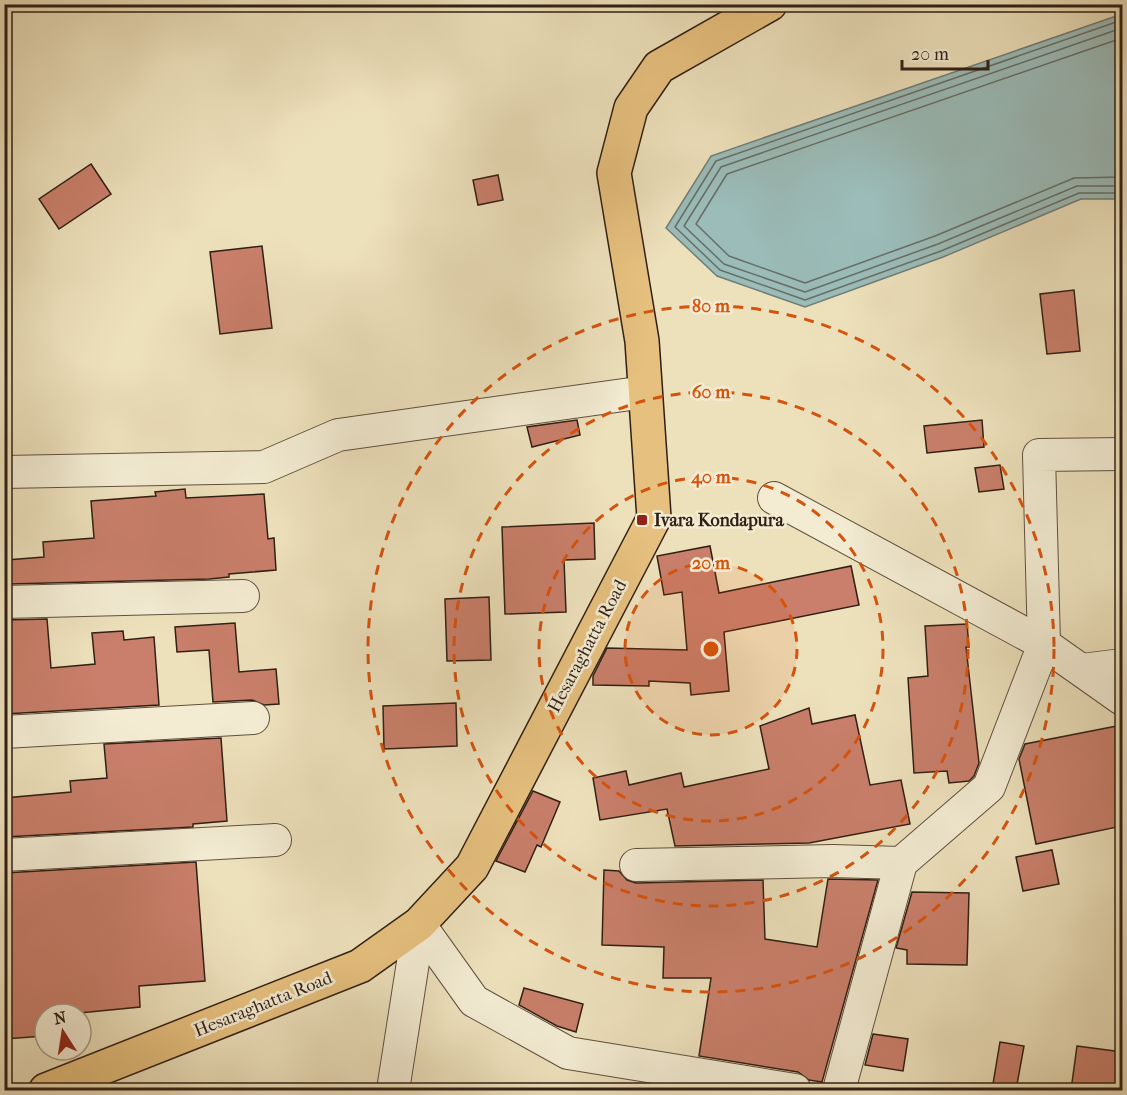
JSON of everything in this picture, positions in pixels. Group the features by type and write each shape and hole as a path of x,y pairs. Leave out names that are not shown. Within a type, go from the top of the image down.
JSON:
{"main road":[{"name":"Hesaraghatta Road","path":"46,1090 360,966 419,924 472,867 654,518 642,341 614,173 631,108 658,67 770,4"}],"street":[{"path":"4,472 264,467 338,435 645,392"},
{"path":"839,1090 901,863 989,787 1044,644 1039,455 1122,454"},
{"path":"774,498 1044,644 1122,699"},
{"path":"4,602 243,596"},
{"path":"1082,670 1122,665"},
{"path":"4,732 253,718"},
{"path":"4,855 274,840"},
{"path":"636,866 833,861 901,863"},
{"path":"393,1090 419,924"},
{"path":"419,924 474,1001 568,1053 795,1090"}],"water":[{"path":"1122,14 1122,199 1081,199 943,257 805,307 717,276 666,228 711,156"}],"building":[{"path":"91,164 111,194 59,229 39,199"},
{"path":"498,175 503,200 478,205 473,180"},
{"path":"262,246 272,328 220,334 210,252"},
{"path":"1074,290 1080,351 1047,354 1040,294"},
{"path":"577,420 580,435 532,447 527,427"},
{"path":"982,420 984,447 927,453 924,426"},
{"path":"1000,465 1004,489 979,492 975,468"},
{"path":"185,489 186,498 264,494 268,539 274,538 276,570 229,574 229,577 209,579 8,584 6,560 44,557 43,542 94,538 91,501 156,496 155,492"},
{"path":"594,523 595,559 564,560 566,612 505,614 502,527"},
{"path":"710,546 719,593 851,566 859,605 724,632 729,691 691,695 690,683 649,681 649,686 593,685 593,676 607,648 687,650 682,592 664,595 657,556"},
{"path":"489,597 491,660 447,661 445,599"},
{"path":"47,619 51,668 95,664 92,633 123,631 124,640 154,637 159,705 4,714 4,620"},
{"path":"235,623 239,672 276,669 279,704 264,705 252,700 213,702 209,650 177,652 175,627"},
{"path":"967,624 969,647 966,647 979,763 974,776 969,781 949,783 947,771 914,773 908,678 928,676 925,626"},
{"path":"456,703 457,746 384,749 383,706"},
{"path":"809,708 812,724 855,715 870,785 901,780 910,824 809,843 675,846 667,809 600,820 593,778 626,771 629,785 681,773 684,787 769,769 760,726"},
{"path":"1122,725 1122,826 1036,844 1019,759 1025,744"},
{"path":"221,738 227,821 193,824 193,827 4,837 4,798 71,792 70,781 107,778 104,744"},
{"path":"533,791 560,802 541,847 537,845 525,872 496,861"},
{"path":"1052,850 1059,884 1023,891 1016,857"},
{"path":"196,862 205,981 139,986 140,1007 93,1012 93,1002 33,1002 33,1037 4,1039 4,873"},
{"path":"604,870 619,871 627,880 636,883 763,880 765,939 817,947 828,879 878,880 822,1082 809,1080 798,1072 699,1056 711,978 663,978 664,947 602,945"},
{"path":"912,892 969,893 967,965 907,964 907,950 896,948"},
{"path":"524,988 583,1004 576,1032 557,1026 519,1005"},
{"path":"873,1034 908,1039 903,1071 865,1065"},
{"path":"1000,1042 1024,1046 1016,1090 992,1090"},
{"path":"1077,1046 1122,1052 1119,1090 1071,1090"}],"place":[{"name":"Ivara Kondapura","path":"642,520"}]}
